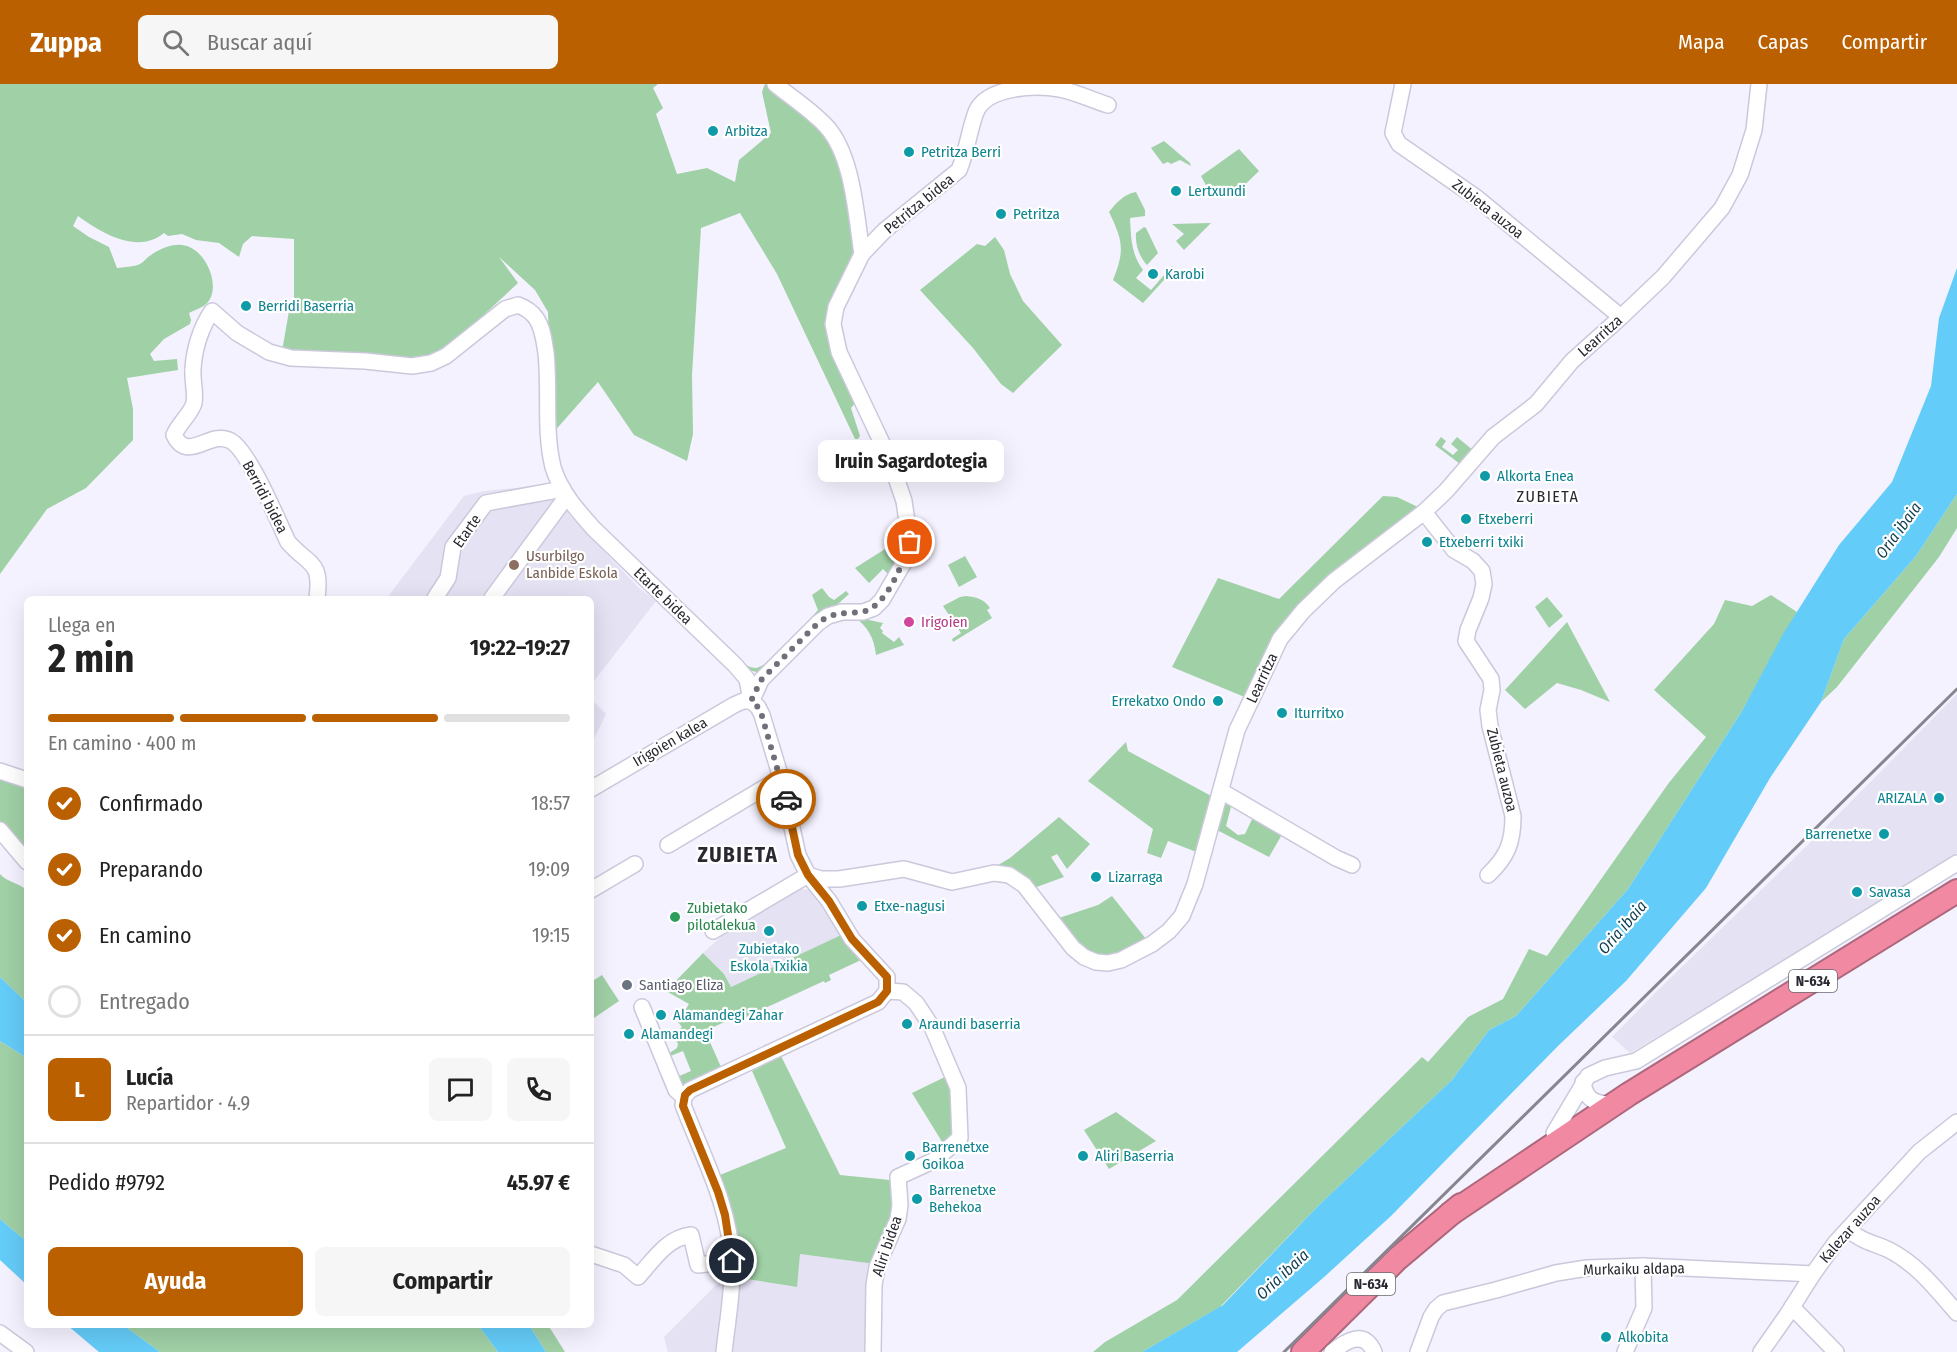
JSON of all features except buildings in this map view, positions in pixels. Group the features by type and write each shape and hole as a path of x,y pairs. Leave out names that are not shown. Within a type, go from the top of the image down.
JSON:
{"highway":[{"name":"N-634","path":"1303,1352 1397,1259 1450,1214 1583,1121 1593,1099 1629,1094 1957,890"}],"street":[{"path":"776,84 825,126 838,142 853,198 862,254"},
{"name":"Zubieta auzoa","path":"1403,84 1393,133 1399,144 1477,198 1622,318"},
{"name":"Learritza","path":"808,875 821,879 839,879 903,869 952,882 994,873 1009,875 1024,885 1073,948 1084,957 1096,962 1108,963 1121,960 1152,944 1169,931 1182,916 1195,884 1238,730 1280,639 1303,611 1334,581 1424,512 1446,491 1493,437 1536,404 1572,361 1622,318 1663,277 1722,208 1740,176 1754,130 1759,84"},
{"name":"Petritza bidea","path":"751,701 761,680 818,623 828,616 842,612 863,612 874,608 882,600 903,564 910,542 904,501 890,460 839,352 833,324 836,307 862,254 885,230 959,170 966,155 977,111 989,97 1007,90 1035,87 1060,89 1108,105"},
{"name":"Etarte bidea","path":"212,311 237,333 269,352 291,358 365,361 412,366 431,363 446,356 506,309 518,305 529,310 538,320 544,336 548,371 549,450 554,470 565,492 572,504 593,528 747,679 751,701 758,707 762,716 781,778 798,855 808,875 829,901 852,939 887,977 887,991"},
{"name":"Berridi bidea","path":"212,311 202,329 193,369 195,396 193,405 174,435 178,443 184,447 194,447 222,439 230,440 236,445 256,475 288,542 312,562 319,581 317,596"},
{"path":"493,596 565,492"},
{"name":"Etarte","path":"436,596 448,578 453,547 486,503 565,492"},
{"name":"Zubieta auzoa","path":"1424,512 1454,550 1473,561 1482,571 1484,584 1481,598 1466,641 1491,679 1492,690 1488,710 1490,726 1513,816 1509,848 1501,863 1488,875"},
{"name":"Irigoien kalea","path":"594,787 734,705 743,701 751,701"},
{"path":"0,771 24,779"},
{"path":"668,844 781,778"},
{"path":"1221,790 1336,858 1352,865"},
{"path":"0,830 24,858"},
{"path":"1593,1099 1588,1076 1594,1072 1636,1061 1957,863"},
{"path":"594,888 635,864"},
{"path":"713,931 808,875"},
{"path":"724,1352 732,1261 725,1215 683,1106 684,1097 690,1090 878,1002 887,991"},
{"name":"Aliri bidea","path":"873,1352 874,1285 877,1267 898,1219 900,1205 898,1177 935,1160 960,1138 958,1088 932,1027 916,1003 903,992 887,991"},
{"path":"642,1007 676,1090 684,1097"},
{"name":"Kalezar auzoa","path":"1761,1352 1813,1274 1848,1229 1919,1152 1957,1122"},
{"path":"1848,1229 1854,1235 1889,1250 1914,1266 1957,1313"},
{"path":"594,1255 624,1265 638,1277 663,1248 678,1237 691,1235 698,1264 732,1261"},
{"path":"1625,1352 1644,1308 1643,1266"},
{"name":"Murkaiku aldapa","path":"1418,1352 1433,1312 1447,1301 1556,1273 1587,1268 1643,1266 1813,1274"},
{"path":"1792,1307 1836,1352"},
{"path":"0,1334 26,1352"},
{"path":"1332,1352 1346,1342 1358,1339 1366,1342 1374,1352"}],"shaded area":[{"name":"Usurbilgo Lanbide Eskola","path":"557,484 569,515 639,588 656,601 594,681 594,596 389,596 464,496 484,491"},
{"path":"1957,694 1957,853 1863,914 1630,1053 1612,1037 1823,830"},
{"path":"594,702 606,714 594,739"},
{"path":"801,889 810,890 841,935 731,987 724,974 703,953 723,935 784,895"},
{"path":"800,1254 875,1264 871,1352 668,1352 664,1337 725,1276 796,1287"}],"green space":[{"path":"0,84 658,84 653,88 663,108 656,114 677,174 707,168 735,182 739,160 771,133 762,92 765,84 820,130 832,146 839,164 846,192 854,250 852,261 831,306 857,401 851,408 860,436 855,439 777,274 740,213 701,228 692,375 693,434 687,461 634,435 598,382 552,434 548,312 535,290 499,257 518,283 445,351 420,359 417,356 408,360 282,351 289,311 294,309 294,239 252,236 243,244 239,257 219,243 196,240 182,234 168,236 164,233 143,242 131,242 108,235 78,216 73,226 109,247 117,268 138,265 162,249 182,245 191,247 205,261 213,289 206,304 189,313 190,324 164,339 150,354 154,361 177,359 178,370 127,378 133,409 133,440 86,488 47,509 0,574"},
{"path":"1164,141 1191,166 1180,160 1171,164 1168,162 1163,164 1151,148"},
{"path":"1239,149 1259,171 1231,198 1225,187 1218,191 1213,186 1208,189 1201,176"},
{"path":"1136,192 1145,210 1145,216 1130,218 1134,252 1143,270 1136,278 1151,290 1172,266 1175,268 1143,303 1113,280 1121,246 1109,212 1117,202"},
{"path":"1211,223 1184,250 1176,241 1184,234 1172,224"},
{"path":"1144,227 1158,253 1147,265 1136,242 1136,233"},
{"path":"995,237 1004,250 1010,274 1023,301 1062,345 1013,393 1001,384 973,348 920,290 977,244 985,246"},
{"path":"1441,437 1446,441 1442,447 1453,455 1458,450 1451,444 1457,437 1474,451 1460,464 1435,445"},
{"path":"1957,494 1957,528 1939,557 1837,687 1821,702 1844,639 1916,556"},
{"path":"1383,496 1397,497 1420,508 1312,596 1247,698 1172,667 1218,578 1279,599"},
{"path":"893,544 902,553 889,575 883,569 869,583 855,568"},
{"path":"965,556 977,577 959,587 948,565"},
{"path":"822,588 834,600 846,591 849,594 761,673 748,670 740,660 749,667 756,668 770,660 818,610 812,595"},
{"path":"1771,595 1797,612 1742,711 1628,889 1516,1016 1489,1030 1452,1080 1319,1205 1220,1307 1142,1352 1093,1352 1105,1342 1177,1300 1422,1057 1428,1062 1468,1017 1503,999 1529,949 1547,956 1668,784 1706,737 1654,690 1714,624 1725,600 1752,606"},
{"path":"966,596 985,602 990,608 987,610 992,618 953,642 952,639 961,633 943,606"},
{"path":"1547,597 1563,616 1549,628 1535,607"},
{"path":"855,617 883,623 880,628 882,633 894,642 899,637 904,645 876,655 870,633"},
{"path":"1567,622 1610,702 1557,683 1525,709 1505,690"},
{"path":"1126,742 1128,751 1215,798 1199,853 1168,841 1161,858 1147,853 1153,829 1088,781"},
{"path":"0,776 24,784 24,849 0,821"},
{"path":"1224,799 1232,803 1226,826 1238,835 1245,834 1255,813 1284,831 1269,857 1217,830"},
{"path":"1059,817 1090,844 1067,869 1057,854 1051,857 1064,877 1034,888 1023,874 1026,880 993,868 1010,858"},
{"path":"0,874 24,888 24,1000 0,977"},
{"path":"1112,896 1146,939 1121,952 1095,954 1078,944 1059,918 1098,905"},
{"path":"841,935 861,960 829,975 831,980 825,983 824,981 746,1017 744,1013 705,1031 721,1067 681,1086 677,1077 691,1071 683,1051 668,1057 668,1054 677,1048 678,1044 673,1034 682,1027 678,1022 689,1004 666,991 703,953 724,974 731,987"},
{"path":"602,975 619,1001 594,1018 594,980"},
{"path":"0,1041 24,1056 24,1239 0,1219"},
{"path":"781,1056 840,1175 890,1180 896,1216 875,1264 800,1254 797,1287 740,1278 734,1225 720,1175 786,1148 752,1071"},
{"path":"949,1075 958,1132 944,1145 912,1093"},
{"path":"1116,1112 1156,1141 1109,1169 1084,1130"},
{"path":"127,1328 480,1328 498,1352 160,1352"},
{"path":"531,1328 550,1328 565,1352 546,1352"}],"water":[{"name":"Oria ibaia","path":"1957,268 1957,494 1916,556 1844,639 1821,702 1770,778 1706,888 1626,981 1558,1046 1391,1216 1237,1352 1142,1352 1223,1305 1319,1205 1452,1080 1489,1030 1516,1016 1628,889 1742,711 1783,634 1839,545 1892,482 1931,386 1939,318"},
{"path":"0,977 24,1000 24,1056 0,1041"},
{"path":"0,1219 24,1239 24,1282 0,1260"},
{"path":"71,1328 127,1328 160,1352 99,1352"},
{"path":"480,1328 531,1328 546,1352 498,1352"}],"railway":[{"path":"1284,1352 1957,689"}],"way so far":[{"path":"786,799 762,716 758,707 751,701 761,680 818,623 828,616 842,612 863,612 874,608 882,600 903,564 910,542"}],"place":[{"name":"Arbitza","path":"713,131"},
{"name":"Petritza Berri","path":"909,152"},
{"name":"Lertxundi","path":"1176,191"},
{"name":"Petritza","path":"1001,214"},
{"name":"Karobi","path":"1153,274"},
{"name":"Berridi Baserria","path":"246,306"},
{"name":"Alkorta Enea","path":"1485,476"},
{"name":"Etxeberri","path":"1466,519"},
{"name":"Iruin Sagardotegia","path":"910,542"},
{"name":"Etxeberri txiki","path":"1427,542"},
{"name":"Usurbilgo Lanbide Eskola","path":"514,565"},
{"name":"Irigoien","path":"909,622"},
{"name":"Errekatxo Ondo","path":"1218,701"},
{"name":"Iturritxo","path":"1282,713"},
{"name":"ARIZALA","path":"1939,798"},
{"name":"Barrenetxe","path":"1884,834"},
{"name":"Lizarraga","path":"1096,877"},
{"name":"Savasa","path":"1857,892"},
{"name":"Etxe-nagusi","path":"862,906"},
{"name":"Zubietako pilotalekua","path":"675,917"},
{"name":"Zubietako Eskola Txikia","path":"769,931"},
{"name":"Santiago Eliza","path":"627,985"},
{"name":"Alamandegi Zahar","path":"661,1015"},
{"name":"Araundi baserria","path":"907,1024"},
{"name":"Alamandegi","path":"629,1034"},
{"name":"Barrenetxe Goikoa","path":"910,1156"},
{"name":"Aliri Baserria","path":"1083,1156"},
{"name":"Barrenetxe Behekoa","path":"917,1199"},
{"name":"Alkobita","path":"1606,1337"}],"district":[{"name":"ZUBIETA","path":"1548,496"},
{"name":"ZUBIETA","path":"738,855"}],"route":[{"path":"732,1261 725,1215 683,1106 685,1095 690,1090 878,1002 887,991 888,984 883,971 852,939 829,901 808,875 798,855 786,799"}]}
